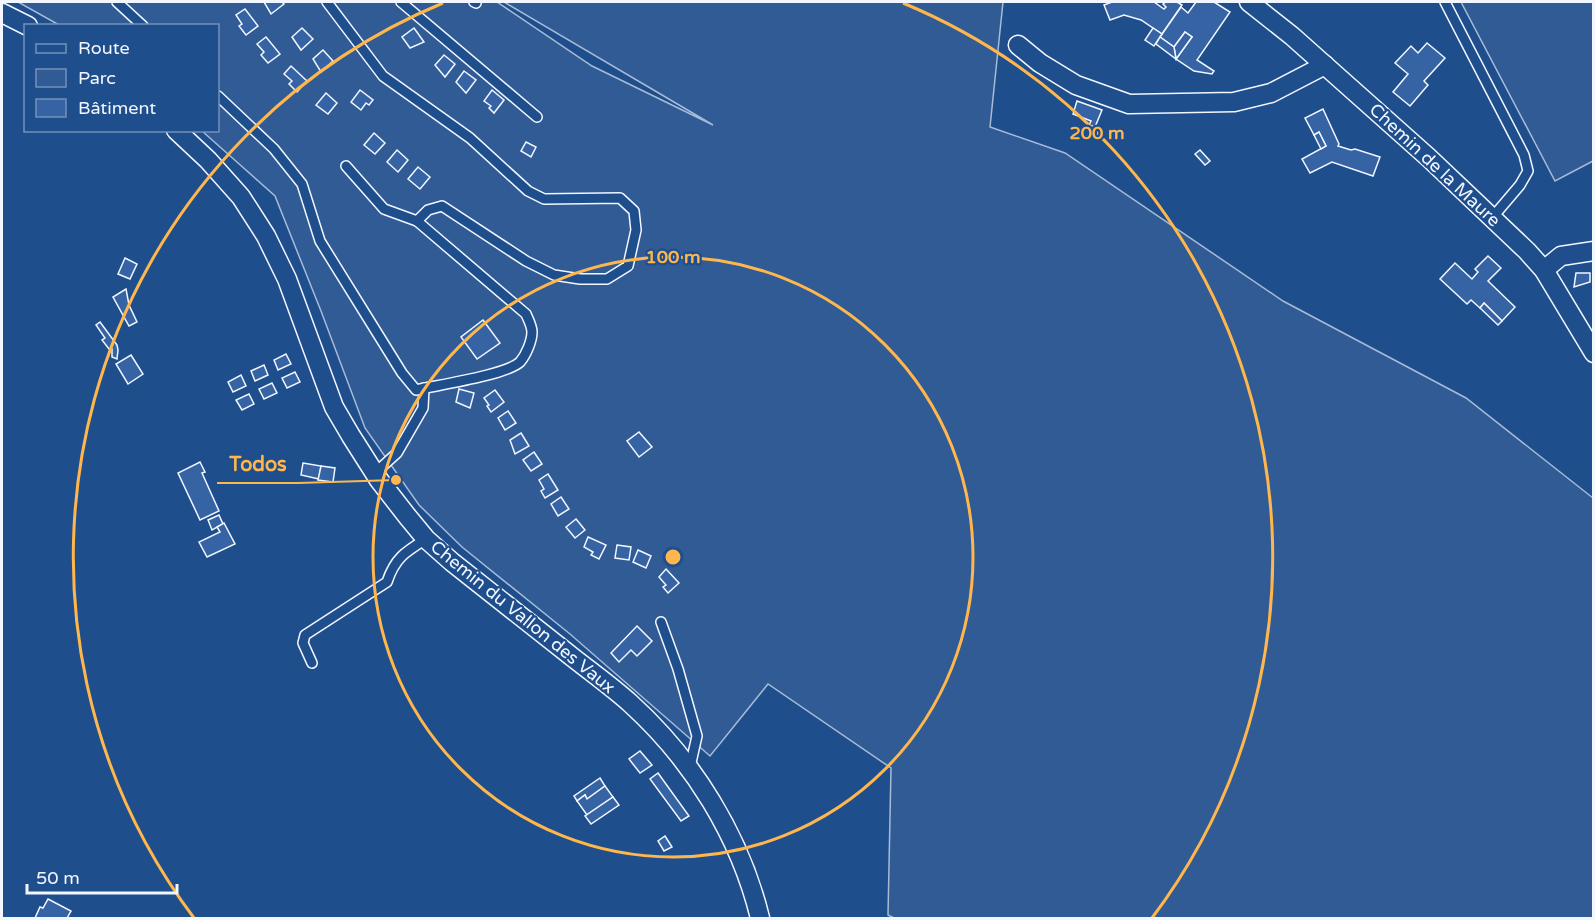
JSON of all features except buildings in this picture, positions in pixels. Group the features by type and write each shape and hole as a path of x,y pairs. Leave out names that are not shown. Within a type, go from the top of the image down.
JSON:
{"street":[{"name":"Chemin de la Maure","path":"1249,2 1325,65 1429,158 1527,251 1544,270 1593,353"},
{"path":"2,13 24,24"},
{"path":"1018,45 1040,63 1076,85 1129,104 1234,102 1271,93 1325,65"},
{"name":"Chemin du Vallon des Vaux","path":"178,132 208,160 241,197 266,236 287,279 334,406 375,473 426,538 452,562 630,703 662,737 714,805 736,847 754,896 759,918"},
{"path":"1544,270 1561,256 1593,250"}],"lane":[{"path":"117,2 141,24"},
{"path":"327,2 383,76 470,138 528,190 544,200 620,198 634,211 636,230 628,266 607,279 580,279 554,274 526,261 442,206 429,210 417,221"},
{"path":"401,2 537,117"},
{"path":"1445,2 1524,155 1528,171 1520,185 1492,218"},
{"path":"219,97 274,149 302,184 320,241 402,374 416,390 507,369 519,362 527,351 532,330 526,314 417,221 384,209 346,166"},
{"path":"375,473 397,453 423,408 424,388"},
{"path":"312,663 303,643 305,635 387,582 392,566 404,553 426,538"},
{"path":"661,622 678,669 697,736 689,770"}],"green space":[{"path":"18,2 497,2 592,66 713,125 504,2 1003,2 990,127 1065,153 1283,301 1466,398 1593,498 1593,918 894,918 888,915 891,768 768,684 710,756 570,634 462,547 419,505 365,428 275,196 203,132 219,132 219,24 57,24"},
{"path":"1461,2 1593,2 1593,161 1555,181"}],"place":[{"name":"Todos","path":"396,480"}]}
